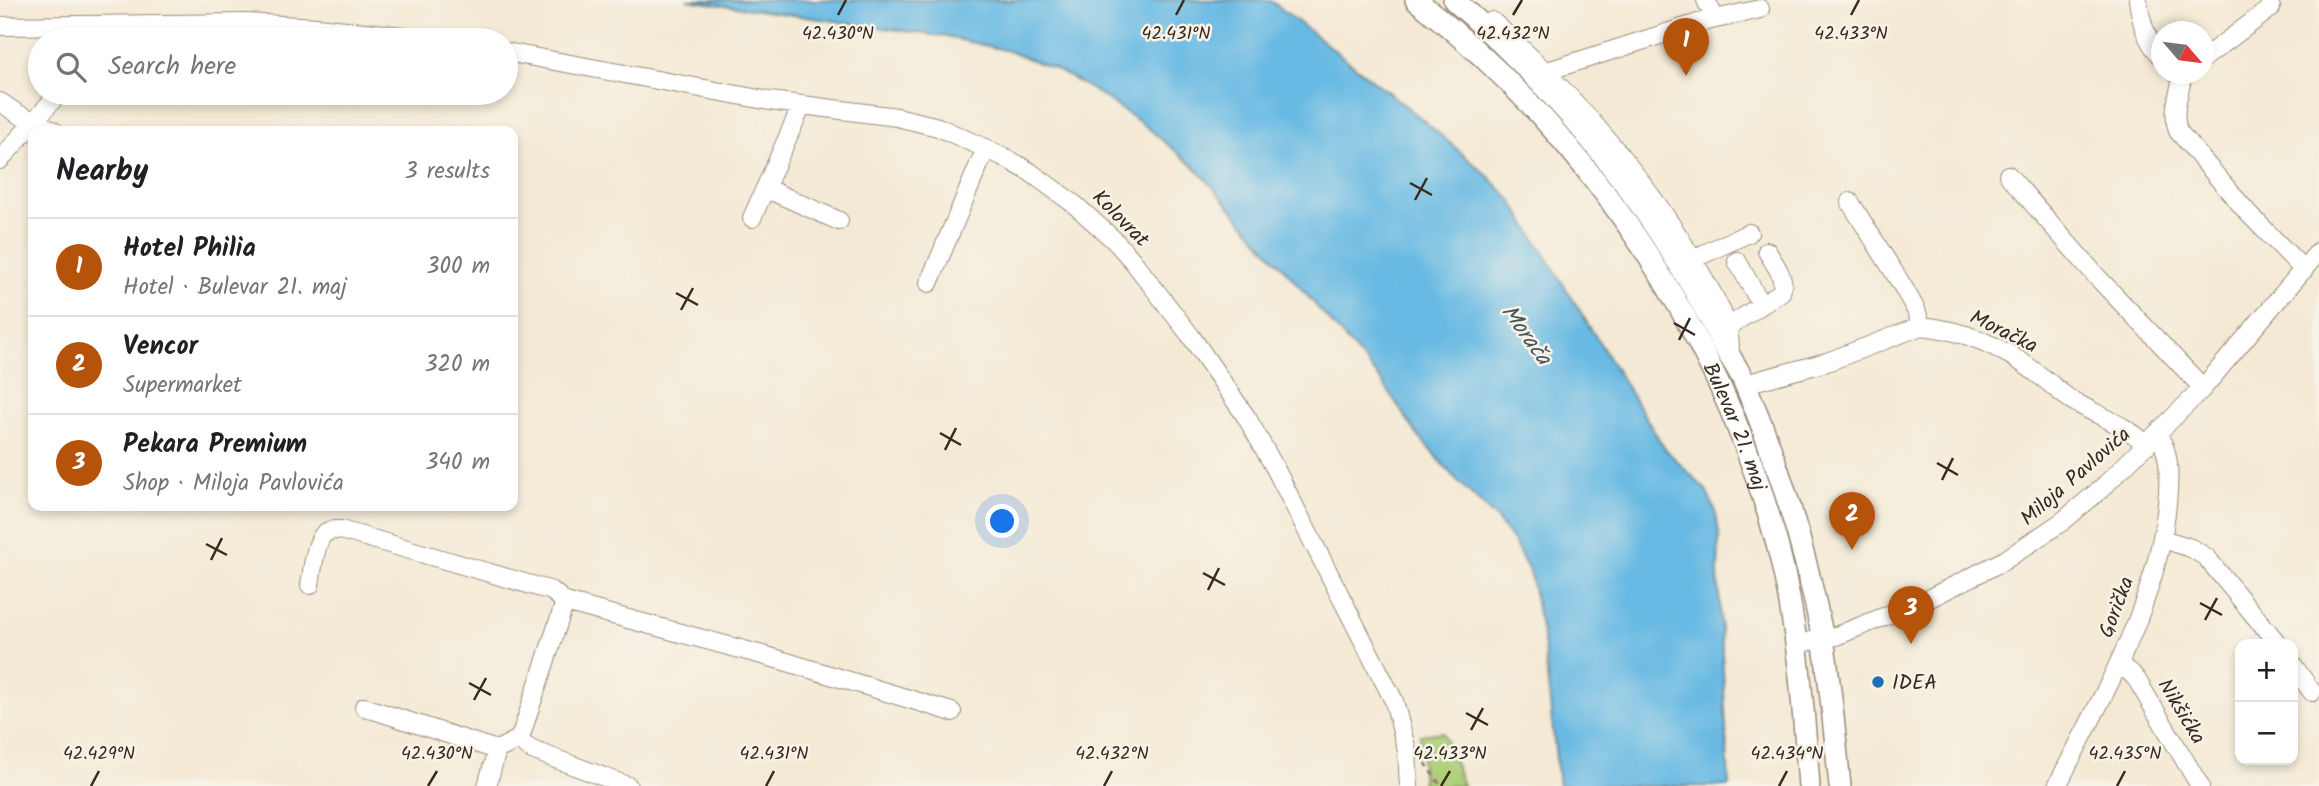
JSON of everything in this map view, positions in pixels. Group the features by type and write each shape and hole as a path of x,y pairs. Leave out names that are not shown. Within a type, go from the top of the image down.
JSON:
{"main road":[{"name":"Bulevar 21. maj","path":"1416,0 1492,66 1555,132 1609,201 1664,282 1723,396 1757,480 1779,554 1796,644 1810,786"},
{"name":"Bulevar 21. maj","path":"1454,0 1540,73 1623,179 1706,309 1745,384 1779,472 1823,639 1840,786"}],"street":[{"path":"1468,0 1626,162 1665,215 1693,259 1728,327 1730,357"},
{"path":"1706,0 1715,19"},
{"path":"2138,0 2151,46"},
{"path":"2214,50 2272,8"},
{"path":"1540,73 1715,19 1760,9"},
{"path":"170,28 246,23 327,28"},
{"path":"0,26 28,28"},
{"name":"Kolovrat","path":"518,54 803,105 897,117 938,127 986,148 1050,186 1074,204 1115,241 1191,335 1222,379 1275,468 1394,701 1407,751 1409,786"},
{"path":"2180,84 2175,108 2178,131 2248,213 2304,270"},
{"path":"0,102 43,126"},
{"path":"31,126 48,105"},
{"path":"752,218 803,105"},
{"path":"0,160 28,130"},
{"path":"929,283 986,148"},
{"path":"2008,175 2098,278 2203,388"},
{"path":"765,188 839,222"},
{"path":"1745,384 1827,362 1921,326 1916,310 1902,285 1850,202"},
{"path":"1693,259 1749,233"},
{"path":"1728,327 1781,292 1784,282 1767,251"},
{"name":"Miloja Pavlovića","path":"1796,644 1836,636 1930,598 2005,560 2063,521 2101,489 2203,388 2318,253"},
{"path":"1737,261 1761,304"},
{"path":"1749,283 1776,268"},
{"name":"Moračka","path":"1921,326 1956,332 1976,339 2027,366 2071,400 2131,432 2152,440"},
{"name":"Gorička","path":"2057,786 2119,664 2159,559 2166,520 2169,462 2163,444 2152,440"},
{"path":"310,585 318,542 330,530 341,530 552,591 565,602 778,659 952,712"},
{"path":"2163,539 2206,556 2274,639"},
{"path":"364,707 497,750 517,740 521,735 565,602"},
{"name":"Nikšićka","path":"2119,664 2137,680 2200,786"},
{"path":"2298,672 2312,692"},
{"path":"517,740 532,750 628,786"},
{"path":"487,786 497,750"}],"green space":[{"path":"1443,732 1463,786 1423,786 1420,735"}],"water":[{"name":"Morača","path":"687,0 1270,0 1416,114 1488,176 1512,201 1665,449 1705,489 1715,509 1719,534 1718,574 1729,786 1559,786 1543,638 1530,573 1513,541 1495,517 1453,476 1418,436 1381,380 1197,169 1148,128 1101,95 1055,69 1005,50 947,37"}],"place":[{"name":"Hotel Philia","path":"1686,76"},
{"name":"Vencor","path":"1852,550"},
{"name":"Pekara Premium","path":"1911,644"},
{"name":"IDEA","path":"1878,682"}]}
